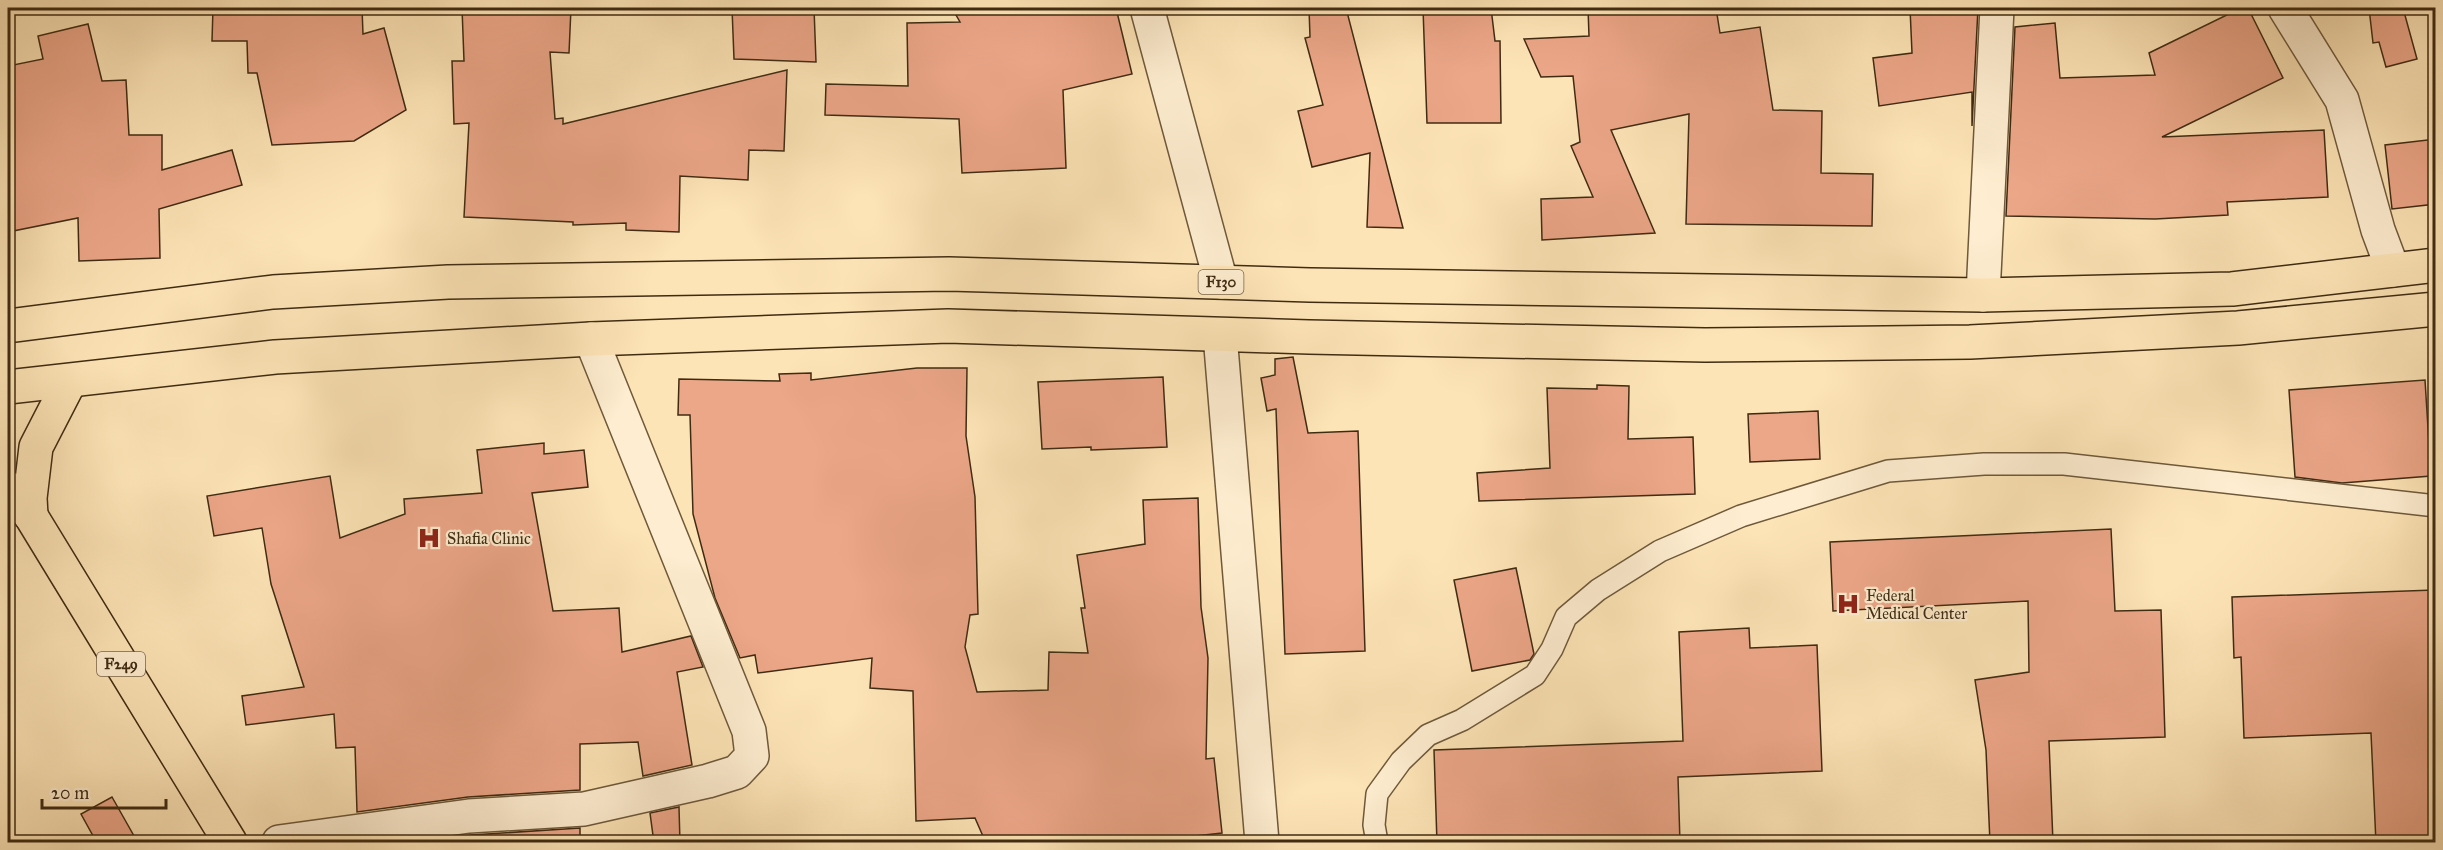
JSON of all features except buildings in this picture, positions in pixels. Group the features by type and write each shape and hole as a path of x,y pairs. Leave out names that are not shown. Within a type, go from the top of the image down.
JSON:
{"main road":[{"name":"F130","path":"8,326 273,292 448,282 949,274 1694,292 1983,295 2232,289 2436,265"},
{"path":"8,387 276,357 591,339 948,326 1220,335 1705,345 1970,342 2238,328 2436,309"},
{"path":"31,516 30,498 36,447 70,381"},
{"name":"F249","path":"8,488 31,516 230,843"}],"street":[{"path":"1147,8 1221,282"},
{"path":"1983,295 1997,8"},
{"path":"2284,8 2342,100 2378,230 2393,270"},
{"path":"1220,335 1262,843"},
{"path":"279,843 469,816 584,809 708,781 737,772 752,756 749,730 591,339"}],"lane":[{"path":"1377,843 1374,825 1377,794 1401,761 1428,735 1462,720 1535,675 1552,649 1566,617 1598,590 1660,551 1741,516 1888,471 1984,464 2064,464 2436,506"}],"place":[{"name":"Shafia Clinic","path":"429,538"},
{"name":"Federal Medical Center","path":"1848,604"}]}
